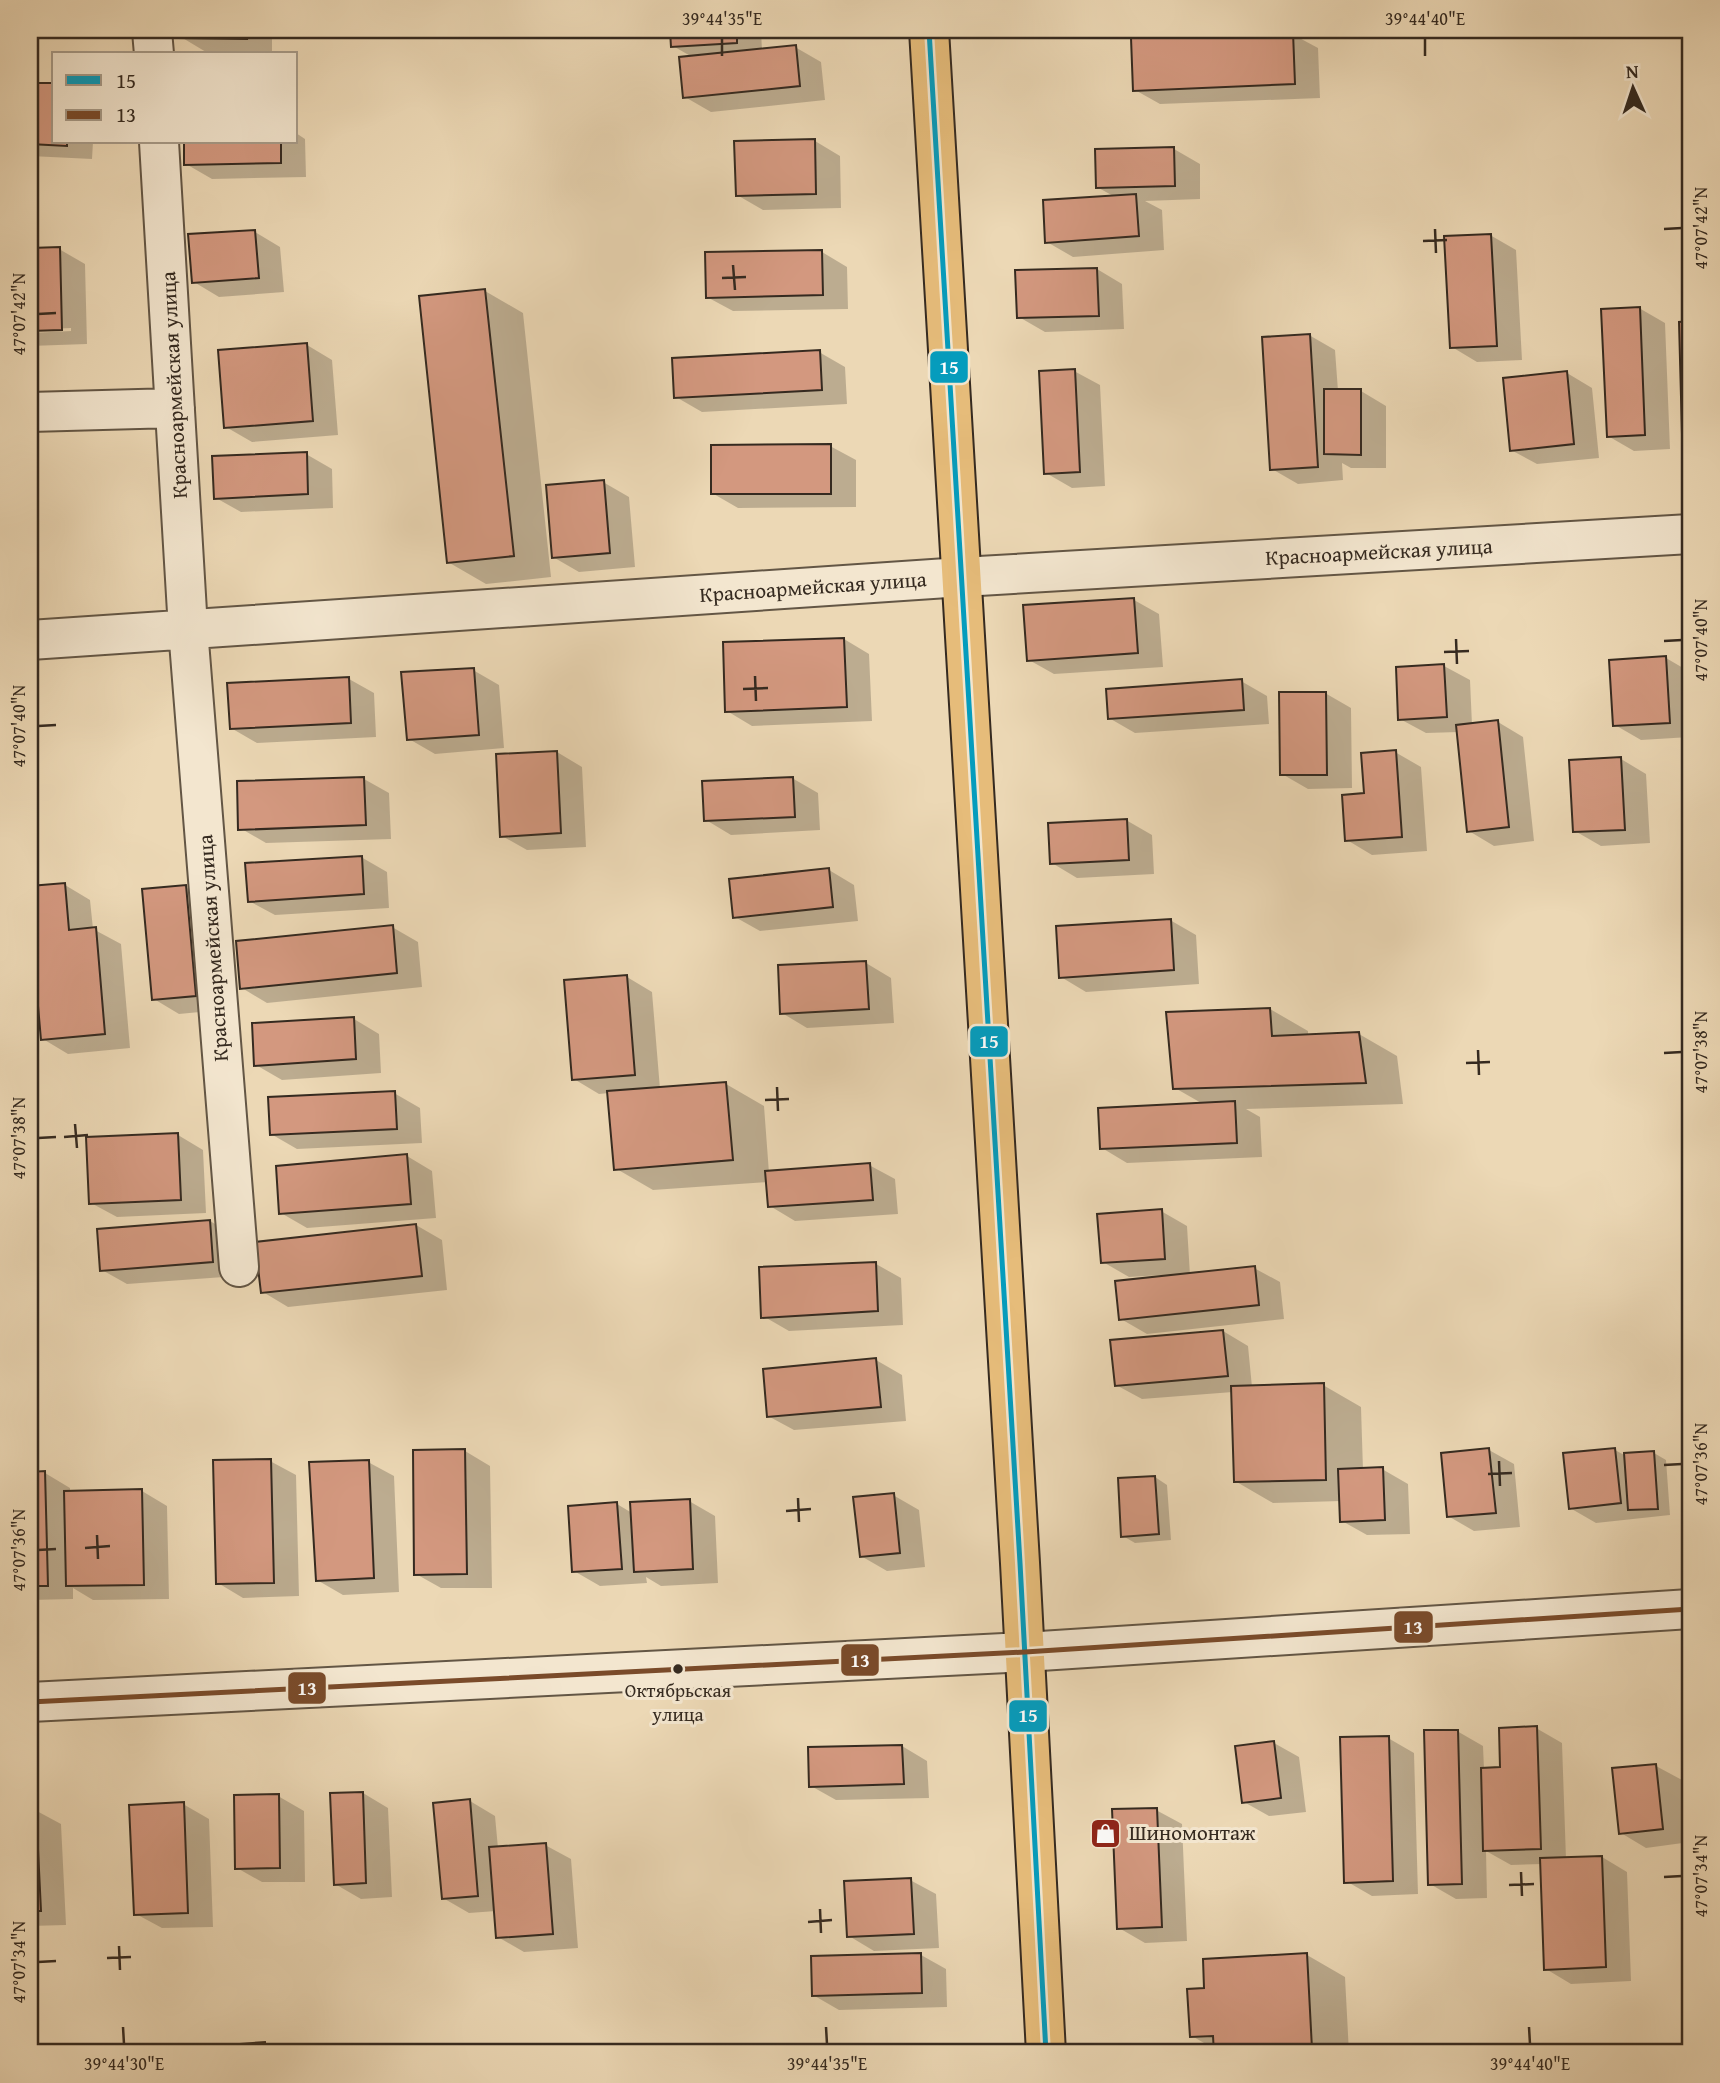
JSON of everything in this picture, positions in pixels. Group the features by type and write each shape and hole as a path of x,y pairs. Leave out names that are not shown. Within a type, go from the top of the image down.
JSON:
{"main road":[{"path":"929,30 1025,1651 1046,2053"}],"street":[{"name":"Красноармейская улица","path":"159,144 188,629 239,1267"},
{"path":"30,412 175,408"},
{"name":"Красноармейская улица","path":"30,640 962,576 1690,534"},
{"path":"30,1702 1025,1651 1690,1609"}],"building":[{"path":"179,30 246,30 247,39 179,38"},
{"path":"670,30 737,30 737,43 671,47"},
{"path":"1293,32 1295,84 1133,91 1131,38"},
{"path":"796,45 800,86 683,98 679,57"},
{"path":"30,83 52,83 52,144 67,146 30,144"},
{"path":"815,139 816,194 736,196 734,141"},
{"path":"184,144 281,144 281,163 184,165"},
{"path":"1174,147 1175,186 1096,188 1095,149"},
{"path":"1136,194 1139,236 1045,243 1043,200"},
{"path":"255,230 259,278 192,283 188,234"},
{"path":"1491,234 1497,346 1450,348 1444,236"},
{"path":"60,247 62,330 30,331 30,248"},
{"path":"822,250 823,295 706,298 705,252"},
{"path":"1097,268 1099,316 1017,318 1015,270"},
{"path":"485,289 514,556 447,563 419,296"},
{"path":"1640,307 1645,435 1607,437 1601,309"},
{"path":"1690,321 1690,434 1682,434 1679,322"},
{"path":"1310,334 1318,467 1270,470 1262,337"},
{"path":"307,343 313,421 224,428 218,350"},
{"path":"820,350 822,390 674,398 672,358"},
{"path":"1075,369 1080,472 1044,474 1039,371"},
{"path":"1567,371 1574,444 1510,451 1503,378"},
{"path":"1324,389 1361,389 1361,455 1324,454"},
{"path":"831,444 831,494 711,494 711,445"},
{"path":"307,452 308,494 214,499 212,456"},
{"path":"604,480 610,553 552,558 546,485"},
{"path":"1134,598 1138,653 1027,661 1023,605"},
{"path":"844,638 847,707 725,712 723,642"},
{"path":"1666,656 1670,723 1613,726 1609,660"},
{"path":"1444,664 1447,717 1398,720 1396,667"},
{"path":"474,668 479,735 407,740 401,672"},
{"path":"349,677 351,723 230,729 227,683"},
{"path":"1242,679 1244,710 1108,719 1106,689"},
{"path":"1279,692 1326,692 1327,775 1280,775"},
{"path":"1498,720 1509,827 1467,832 1456,725"},
{"path":"1396,750 1402,837 1345,841 1342,795 1364,793 1361,753"},
{"path":"557,751 561,833 500,837 496,754"},
{"path":"1621,757 1625,830 1573,832 1569,760"},
{"path":"364,777 366,825 238,830 237,781"},
{"path":"793,777 795,817 704,821 702,781"},
{"path":"1127,819 1129,860 1050,864 1048,823"},
{"path":"362,856 364,894 248,902 245,863"},
{"path":"829,868 833,907 733,918 729,879"},
{"path":"65,883 69,930 96,927 105,1034 41,1040 30,886"},
{"path":"186,885 196,996 152,1000 142,889"},
{"path":"1171,919 1174,970 1059,978 1056,926"},
{"path":"393,925 397,973 240,989 236,941"},
{"path":"866,961 869,1009 780,1014 778,965"},
{"path":"627,975 635,1075 572,1080 564,980"},
{"path":"1270,1008 1272,1036 1359,1032 1366,1083 1173,1089 1166,1012"},
{"path":"354,1017 356,1059 254,1066 252,1023"},
{"path":"726,1082 733,1160 614,1170 607,1091"},
{"path":"395,1091 397,1129 270,1135 268,1097"},
{"path":"1235,1101 1237,1143 1100,1149 1098,1108"},
{"path":"178,1133 181,1200 89,1204 86,1137"},
{"path":"407,1154 411,1204 279,1214 276,1166"},
{"path":"870,1163 873,1200 768,1207 765,1171"},
{"path":"1162,1209 1165,1259 1101,1263 1097,1214"},
{"path":"210,1220 213,1262 100,1271 97,1229"},
{"path":"416,1224 422,1276 261,1293 255,1242"},
{"path":"876,1262 878,1311 761,1318 759,1267"},
{"path":"1255,1266 1259,1305 1119,1320 1115,1281"},
{"path":"1223,1330 1228,1376 1115,1386 1110,1340"},
{"path":"876,1358 881,1407 767,1417 763,1369"},
{"path":"1324,1383 1326,1480 1234,1482 1231,1386"},
{"path":"1684,1440 1690,1440 1689,1506"},
{"path":"1489,1448 1496,1513 1447,1517 1441,1453"},
{"path":"1615,1448 1621,1503 1569,1509 1563,1453"},
{"path":"465,1449 467,1574 414,1575 413,1450"},
{"path":"1654,1451 1658,1509 1628,1510 1624,1453"},
{"path":"271,1459 274,1583 216,1584 213,1460"},
{"path":"369,1460 374,1578 316,1581 309,1462"},
{"path":"1383,1467 1385,1520 1340,1522 1338,1469"},
{"path":"45,1471 48,1586 30,1586 30,1472"},
{"path":"1155,1476 1159,1534 1121,1537 1118,1478"},
{"path":"142,1489 144,1585 66,1586 64,1491"},
{"path":"894,1493 900,1553 860,1557 853,1497"},
{"path":"690,1499 693,1569 634,1572 630,1502"},
{"path":"617,1502 622,1569 572,1572 568,1506"},
{"path":"1690,1719 1690,1886 1689,1886"},
{"path":"1537,1726 1541,1849 1483,1851 1481,1768 1500,1767 1499,1728"},
{"path":"1424,1730 1458,1730 1462,1884 1428,1885"},
{"path":"1389,1736 1393,1881 1344,1883 1340,1737"},
{"path":"1274,1741 1281,1798 1242,1803 1235,1746"},
{"path":"902,1745 904,1784 809,1787 808,1747"},
{"path":"1656,1764 1663,1829 1619,1834 1612,1768"},
{"path":"363,1792 366,1883 334,1885 330,1793"},
{"path":"279,1794 280,1868 235,1869 234,1795"},
{"path":"470,1799 478,1896 442,1899 433,1803"},
{"path":"184,1802 188,1913 134,1915 129,1805"},
{"path":"30,1808 36,1808 41,1911 30,1911"},
{"path":"1157,1808 1162,1927 1117,1929 1112,1809"},
{"path":"546,1843 553,1934 496,1938 489,1847"},
{"path":"1602,1856 1606,1967 1544,1970 1540,1858"},
{"path":"911,1878 914,1934 847,1937 844,1881"},
{"path":"921,1953 922,1993 812,1996 811,1956"},
{"path":"1307,1953 1312,2049 1214,2053 1213,2036 1190,2037 1187,1989 1204,1988 1203,1959"},
{"path":"265,2042 266,2053 214,2053 214,2046"},
{"path":"932,2046 933,2053 823,2053"}],"transit line":[{"name":"15","path":"929,30 1020,1563 1046,2053"},
{"name":"13","path":"30,1702 1025,1652 1690,1609"}],"place":[{"name":"Октябрьская улица","path":"678,1669"},
{"name":"Шиномонтаж","path":"1106,1833"}]}
